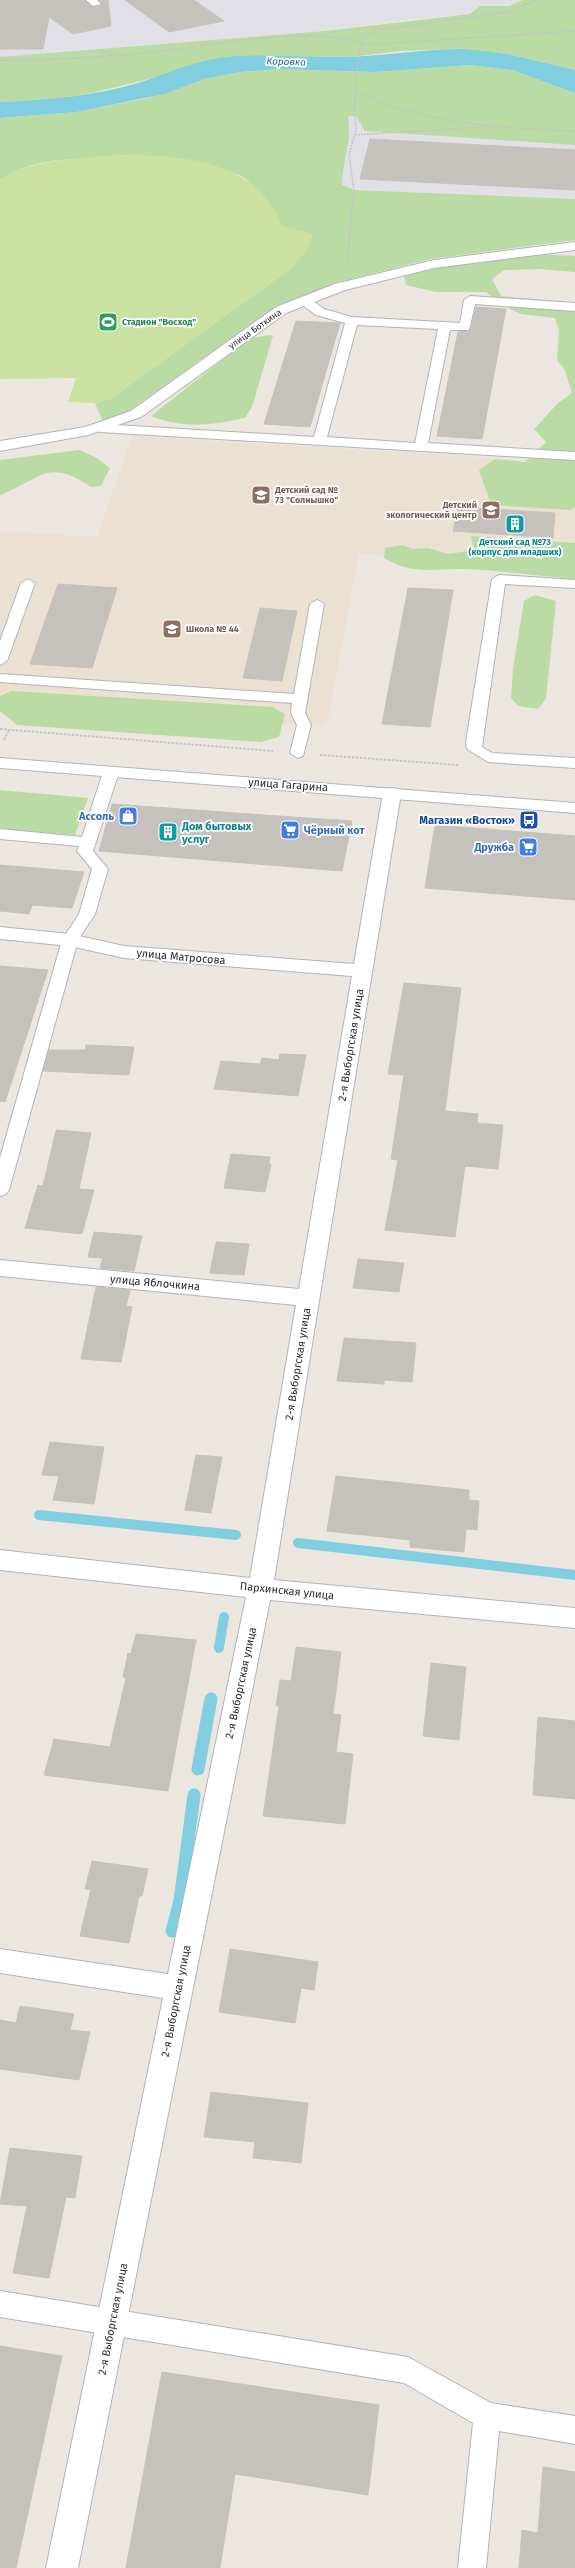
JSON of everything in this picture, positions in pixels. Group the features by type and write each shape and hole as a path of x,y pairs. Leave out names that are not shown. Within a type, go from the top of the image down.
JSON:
{"street":[{"name":"улица Боткина","path":"0,446 57,438 100,428 126,419 146,408 276,314 306,300 340,287 434,264 575,246"},
{"name":"улица Гагарина","path":"0,763 575,808"},
{"name":"2-я Выборгская улица","path":"62,2568 178,1988 260,1589 364,971 392,793"},
{"name":"улица Матросова","path":"0,933 70,940 124,952 364,971"},
{"name":"улица Яблочкина","path":"0,1268 309,1298"},
{"name":"Пархинская улица","path":"0,1560 260,1589 575,1618"},
{"path":"0,1961 178,1988"}],"lane":[{"path":"306,300 309,306 336,318 352,321 465,327 470,300 575,307"},
{"path":"320,439 352,321"},
{"path":"421,446 445,326"},
{"path":"100,428 320,439 575,456"},
{"path":"575,584 499,579 474,742 475,750 488,757 575,763"},
{"path":"0,661 28,583"},
{"path":"298,753 304,725 298,713 317,604"},
{"path":"0,678 300,699"},
{"path":"0,1190 70,940 87,914 100,869 85,851 110,772"},
{"path":"0,834 88,842"},
{"path":"0,2304 408,2370 487,2416 575,2430"},
{"path":"472,2568 487,2416"}],"path":[{"path":"340,287 348,257 354,190 349,156 355,135 356,79 359,51 362,44 370,33 378,30 507,12 537,0"},
{"path":"0,60 145,53 235,42 330,36 352,38 362,44 575,31"},
{"path":"356,92 387,107 436,120 490,126 575,131"},
{"path":"355,135 490,126"}],"shaded area":[{"path":"0,0 530,0 509,10 413,19 325,31 0,57"},
{"path":"348,116 356,116 365,131 575,145 575,199 354,190 342,186 345,150 351,127"},
{"path":"132,436 575,463 575,569 359,554 328,720 315,726 0,704 0,531 97,537"}],"green space":[{"path":"523,0 575,0 575,70 508,54 452,49 401,51 351,57 238,57 92,93 42,101 0,102 0,57 325,31 470,14 480,6 509,6"},
{"path":"470,65 512,70 575,93 575,145 365,131 356,116 348,116 349,133 342,176 342,185 354,190 575,199 575,240 430,259 335,283 275,307 129,411 103,422 95,403 110,399 294,266 283,232 274,211 268,202 247,180 234,173 117,161 67,159 43,162 21,169 0,180 0,118 77,112 148,98 204,79 241,72 278,69 375,72"},
{"name":"Стадион \"Восход\"","path":"117,155 141,155 190,160 213,165 235,174 254,186 270,203 282,226 313,234 309,247 294,266 110,399 95,403 68,402 76,378 0,379 0,180 27,167 42,163"},
{"path":"538,254 575,256 575,272 539,269 504,270 492,279 501,296 575,303 575,507 570,510 491,505 479,470 495,459 525,462 546,442 534,429 558,403 572,393 565,370 557,360 559,330 555,318 521,314 501,305 486,292 436,292 406,285 404,276 438,268"},
{"path":"270,335 273,336 252,407 245,418 209,424 187,424 175,423 151,416 250,338"},
{"path":"79,450 97,458 110,468 101,486 91,487 64,473 53,472 44,474 0,495 0,460"},
{"path":"471,536 575,543 575,586 565,578 500,571 413,569 404,567 384,558 385,548 403,545 413,549 428,548 448,554 474,550"},
{"path":"535,595 556,601 546,699 538,709 518,706 511,698 513,669 524,601"},
{"path":"12,691 272,707 285,714 279,737 261,742 17,725 0,711 0,696"},
{"path":"0,790 88,798 75,835 0,829"}],"water":[{"name":"Коровка","path":"464,49 508,54 575,70 575,93 512,70 470,65 375,72 278,69 241,72 204,79 164,94 77,112 0,118 0,102 52,99 104,91 138,83 184,67 213,59 244,56 353,57 432,50"}],"building":[{"path":"0,0 85,0 93,7 102,5 99,0 108,0 111,26 73,34 49,17 43,49 0,49"},
{"path":"125,0 194,0 224,21 169,32"},
{"path":"370,139 575,150 575,190 360,179"},
{"path":"476,307 506,309 482,439 437,436 458,332 470,331"},
{"path":"296,321 340,323 310,427 264,424"},
{"name":"Детский сад №73 (корпус для младших)","path":"458,507 555,513 553,538 453,531"},
{"path":"58,584 117,588 92,668 30,664"},
{"path":"408,588 453,590 430,727 382,724"},
{"path":"260,608 297,611 282,681 243,678"},
{"path":"112,804 352,821 342,871 99,851"},
{"path":"435,825 575,836 575,900 425,888"},
{"path":"0,865 84,872 72,908 32,905 29,914 0,911"},
{"path":"0,966 48,970 5,1102 0,1101"},
{"path":"404,983 461,988 445,1111 478,1114 477,1123 503,1125 498,1169 465,1166 455,1237 385,1230 398,1160 391,1159 404,1075 388,1074"},
{"path":"86,1045 134,1047 129,1075 43,1071 49,1050 85,1050"},
{"path":"280,1054 306,1055 298,1096 214,1089 221,1061 260,1064 262,1058 279,1060"},
{"path":"56,1130 91,1133 79,1189 94,1190 82,1234 25,1228 38,1185 43,1186"},
{"path":"231,1154 270,1157 269,1164 271,1164 265,1192 224,1188"},
{"path":"94,1232 142,1236 134,1271 100,1268 103,1258 88,1257"},
{"path":"216,1242 249,1244 244,1275 210,1273"},
{"path":"358,1259 404,1263 399,1292 353,1288"},
{"path":"96,1287 130,1290 126,1306 132,1307 121,1362 81,1359"},
{"path":"344,1338 416,1343 412,1382 384,1380 384,1384 337,1381"},
{"path":"50,1442 104,1447 94,1504 53,1500 59,1476 42,1475"},
{"path":"196,1455 222,1457 211,1513 185,1510"},
{"path":"336,1476 469,1490 469,1500 479,1501 477,1530 466,1529 464,1552 410,1547 410,1540 327,1531"},
{"path":"136,1634 196,1640 168,1791 44,1775 54,1739 110,1747 126,1678 123,1677 128,1653 131,1654"},
{"path":"296,1647 341,1652 333,1714 341,1715 336,1752 353,1754 345,1824 263,1816 279,1706 276,1706 280,1680 291,1681"},
{"path":"431,1663 466,1667 459,1740 423,1736"},
{"path":"538,1717 575,1721 575,1799 533,1795"},
{"path":"92,1861 148,1869 142,1896 139,1896 129,1943 80,1936 91,1889 85,1889"},
{"path":"230,1949 318,1962 314,1990 301,1988 295,2023 219,2012"},
{"path":"20,2006 74,2014 70,2030 90,2032 79,2080 0,2069 0,2020 16,2023"},
{"path":"211,2092 308,2103 301,2163 253,2158 255,2142 204,2137"},
{"path":"10,2148 82,2156 75,2198 66,2197 49,2278 13,2273 27,2206 0,2204"},
{"path":"0,2346 62,2356 16,2568 0,2568"},
{"path":"162,2372 379,2405 368,2495 235,2474 220,2568 126,2568"},
{"path":"543,2467 575,2472 575,2568 519,2568 522,2530 538,2533"}],"waterway":[{"path":"39,1515 236,1535"},
{"path":"298,1543 575,1575"},
{"path":"219,1648 224,1617"},
{"path":"198,1769 211,1699"},
{"path":"172,1931 180,1901 194,1795"}],"place":[{"name":"Стадион \"Восход\"","path":"108,322"},
{"name":"Детский сад № 73 \"Солнышко\"","path":"261,495"},
{"name":"Детский экологический центр","path":"491,510"},
{"name":"Детский сад №73 (корпус для младших)","path":"515,524"},
{"name":"Школа № 44","path":"172,629"},
{"name":"Ассоль","path":"128,816"},
{"name":"Магазин «Восток»","path":"529,820"},
{"name":"Чёрный кот","path":"290,830"},
{"name":"Дом бытовых услуг","path":"168,832"},
{"name":"Дружба","path":"528,847"}]}
